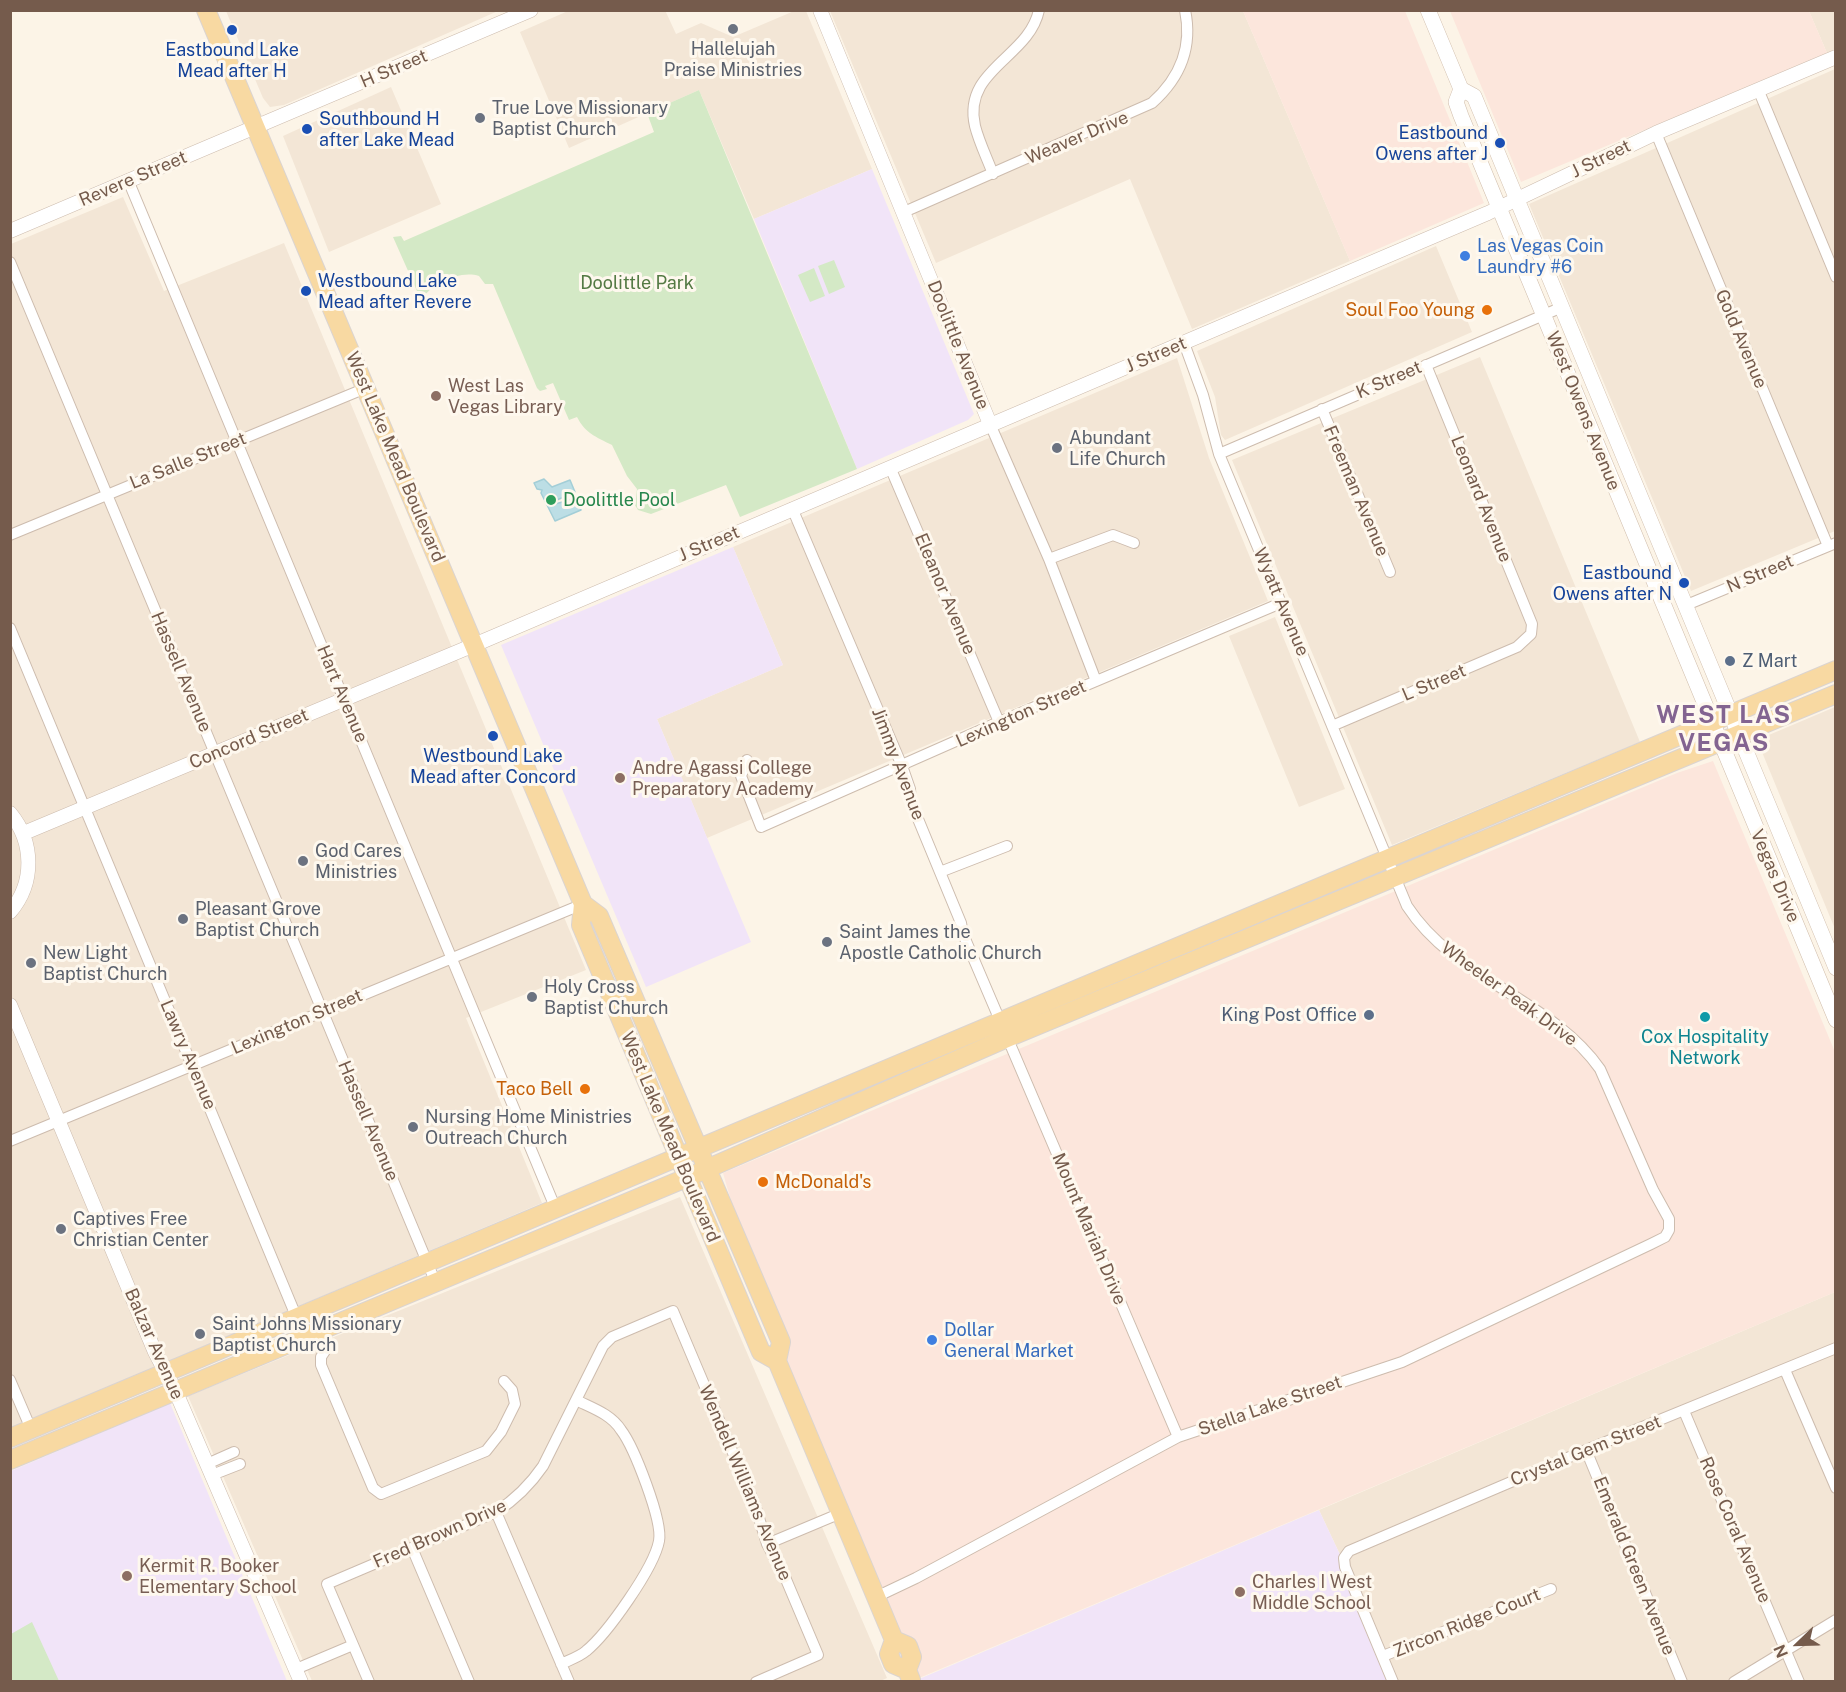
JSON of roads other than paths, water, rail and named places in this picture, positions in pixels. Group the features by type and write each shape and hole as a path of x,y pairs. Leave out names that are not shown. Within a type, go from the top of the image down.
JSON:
{"main road":[{"name":"West Lake Mead Boulevard","path":"206,10 583,904 581,925 686,1178 760,1352 777,1361"},
{"name":"West Owens Avenue","path":"1428,10 1461,89 1474,96 1734,725"},
{"name":"West Owens Avenue","path":"1461,89 1456,102 1715,733"},
{"path":"1602,457 1620,449"},
{"path":"1643,557 1671,598 1684,606"},
{"path":"10,1460 686,1178 1007,1038 1395,877 1734,725 1836,670"},
{"path":"1734,725 1836,694"},
{"name":"Vegas Drive","path":"1734,725 1836,968"},
{"path":"10,1438 1386,859 1715,733"},
{"name":"Vegas Drive","path":"1715,733 1836,1020"},
{"name":"West Lake Mead Boulevard","path":"583,904 599,916 781,1342 777,1361 894,1640 889,1654 893,1664 910,1679"},
{"path":"603,978 617,985 625,1005 638,1008"},
{"path":"879,1094 880,1087 889,1079 918,1065 926,1051"},
{"path":"514,1248 525,1234 552,1219 555,1207"}],"street":[{"name":"H Street","path":"256,127 531,10"},
{"name":"Doolittle Avenue","path":"820,10 990,424 1049,559 1096,681"},
{"path":"993,174 975,126 974,113 980,85 987,74 1029,35 1039,10"},
{"name":"Weaver Drive","path":"904,212 1152,103 1171,83 1183,59 1189,32 1185,10"},
{"name":"J Street","path":"474,645 1500,208 1656,133 1836,57"},
{"path":"1758,89 1836,277"},
{"name":"Revere Street","path":"10,231 256,127"},
{"name":"Gold Avenue","path":"1656,133 1832,544"},
{"name":"Hart Avenue","path":"128,180 555,1207"},
{"name":"Hassell Avenue","path":"10,262 435,1281"},
{"name":"K Street","path":"1219,454 1560,308"},
{"name":"Wyatt Avenue","path":"1184,343 1203,394 1219,454 1386,859"},
{"name":"Leonard Avenue","path":"1426,365 1532,624 1531,634"},
{"name":"La Salle Street","path":"10,535 366,388"},
{"name":"Freeman Avenue","path":"1322,409 1390,572"},
{"name":"Eleanor Avenue","path":"890,467 999,722"},
{"name":"Jimmy Avenue","path":"792,508 902,766 910,789 911,802 999,1020"},
{"path":"1049,559 1113,535 1134,543"},
{"name":"N Street","path":"1684,606 1832,544"},
{"name":"Lexington Street","path":"747,760 741,777 761,827 999,722 1281,603"},
{"name":"Lawry Avenue","path":"10,628 296,1316"},
{"name":"L Street","path":"1332,726 1517,647 1531,634"},
{"name":"Concord Street","path":"24,833 474,645"},
{"path":"10,813 24,833 29,855 28,875 23,894 10,912"},
{"path":"940,872 1007,846"},
{"name":"Wheeler Peak Drive","path":"1386,859 1407,906 1422,929 1442,948 1570,1035 1590,1054 1600,1069 1653,1191 1669,1219 1669,1230"},
{"name":"Lexington Street","path":"10,1141 583,904"},
{"name":"Balzar Avenue","path":"10,1005 155,1352 175,1390 299,1675"},
{"name":"Mount Mariah Drive","path":"999,1020 1178,1437"},
{"name":"Stella Lake Street","path":"876,1597 916,1578 1178,1437 1402,1362 1651,1244 1665,1237 1669,1230"},
{"name":"Fred Brown Drive","path":"353,1645 327,1584 496,1512 512,1502 533,1482 543,1466 603,1346 612,1337 673,1311"},
{"name":"Wendell Williams Avenue","path":"673,1311 755,1505 767,1544 785,1577 818,1655 756,1682"},
{"name":"Crystal Gem Street","path":"1383,1656 1343,1561 1353,1549 1586,1450 1836,1348"},
{"path":"325,1351 321,1357 321,1365 373,1488 381,1494 387,1494 486,1451 506,1425 515,1404 512,1390 504,1381"},
{"path":"1785,1370 1836,1488"},
{"path":"10,1380 31,1429"},
{"path":"561,1664 584,1653 602,1637 652,1562 659,1535 657,1511 622,1430 610,1417 576,1400"},
{"name":"Rose Coral Avenue","path":"1684,1411 1800,1682"},
{"name":"Emerald Green Avenue","path":"1586,1450 1682,1682"},
{"path":"210,1470 234,1452"},
{"path":"210,1470 240,1464"},
{"path":"496,1512 569,1682"},
{"path":"767,1544 841,1513"},
{"path":"412,1548 469,1682"},
{"name":"Zircon Ridge Court","path":"1383,1656 1551,1589"},
{"path":"1734,1682 1836,1620"},
{"path":"299,1675 353,1645 369,1682"},
{"path":"1383,1656 1393,1682"}],"water":[{"name":"Doolittle Pool","path":"544,479 552,487 570,480 575,492 557,500 555,504 577,498 581,510 555,521 541,493 542,490 537,489 534,483"}],"place":[{"name":"Hallelujah Praise Ministries","path":"733,29"},
{"name":"Eastbound Lake Mead after H","path":"232,30"},
{"name":"True Love Missionary Baptist Church","path":"480,118"},
{"name":"Southbound H after Lake Mead","path":"307,129"},
{"name":"Eastbound Owens after J","path":"1500,143"},
{"name":"Las Vegas Coin Laundry #6","path":"1465,256"},
{"name":"Westbound Lake Mead after Revere","path":"306,291"},
{"name":"Soul Foo Young","path":"1487,310"},
{"name":"West Las Vegas Library","path":"436,396"},
{"name":"Abundant Life Church","path":"1057,448"},
{"name":"Doolittle Pool","path":"551,500"},
{"name":"Eastbound Owens after N","path":"1684,583"},
{"name":"Z Mart","path":"1730,661"},
{"name":"Westbound Lake Mead after Concord","path":"493,736"},
{"name":"Andre Agassi College Preparatory Academy","path":"620,778"},
{"name":"God Cares Ministries","path":"303,861"},
{"name":"Pleasant Grove Baptist Church","path":"183,919"},
{"name":"Saint James the Apostle Catholic Church","path":"827,942"},
{"name":"New Light Baptist Church","path":"31,963"},
{"name":"Holy Cross Baptist Church","path":"532,997"},
{"name":"King Post Office","path":"1369,1015"},
{"name":"Cox Hospitality Network","path":"1705,1017"},
{"name":"Taco Bell","path":"585,1089"},
{"name":"Nursing Home Ministries Outreach Church","path":"413,1127"},
{"name":"McDonald's","path":"763,1182"},
{"name":"Captives Free Christian Center","path":"61,1229"},
{"name":"Saint Johns Missionary Baptist Church","path":"200,1334"},
{"name":"Dollar General Market","path":"932,1340"},
{"name":"Kermit R. Booker Elementary School","path":"127,1576"},
{"name":"Charles I West Middle School","path":"1240,1592"}],"district":[{"name":"WEST LAS VEGAS","path":"1724,730"}],"park label":[{"name":"Doolittle Park","path":"637,283"}]}
